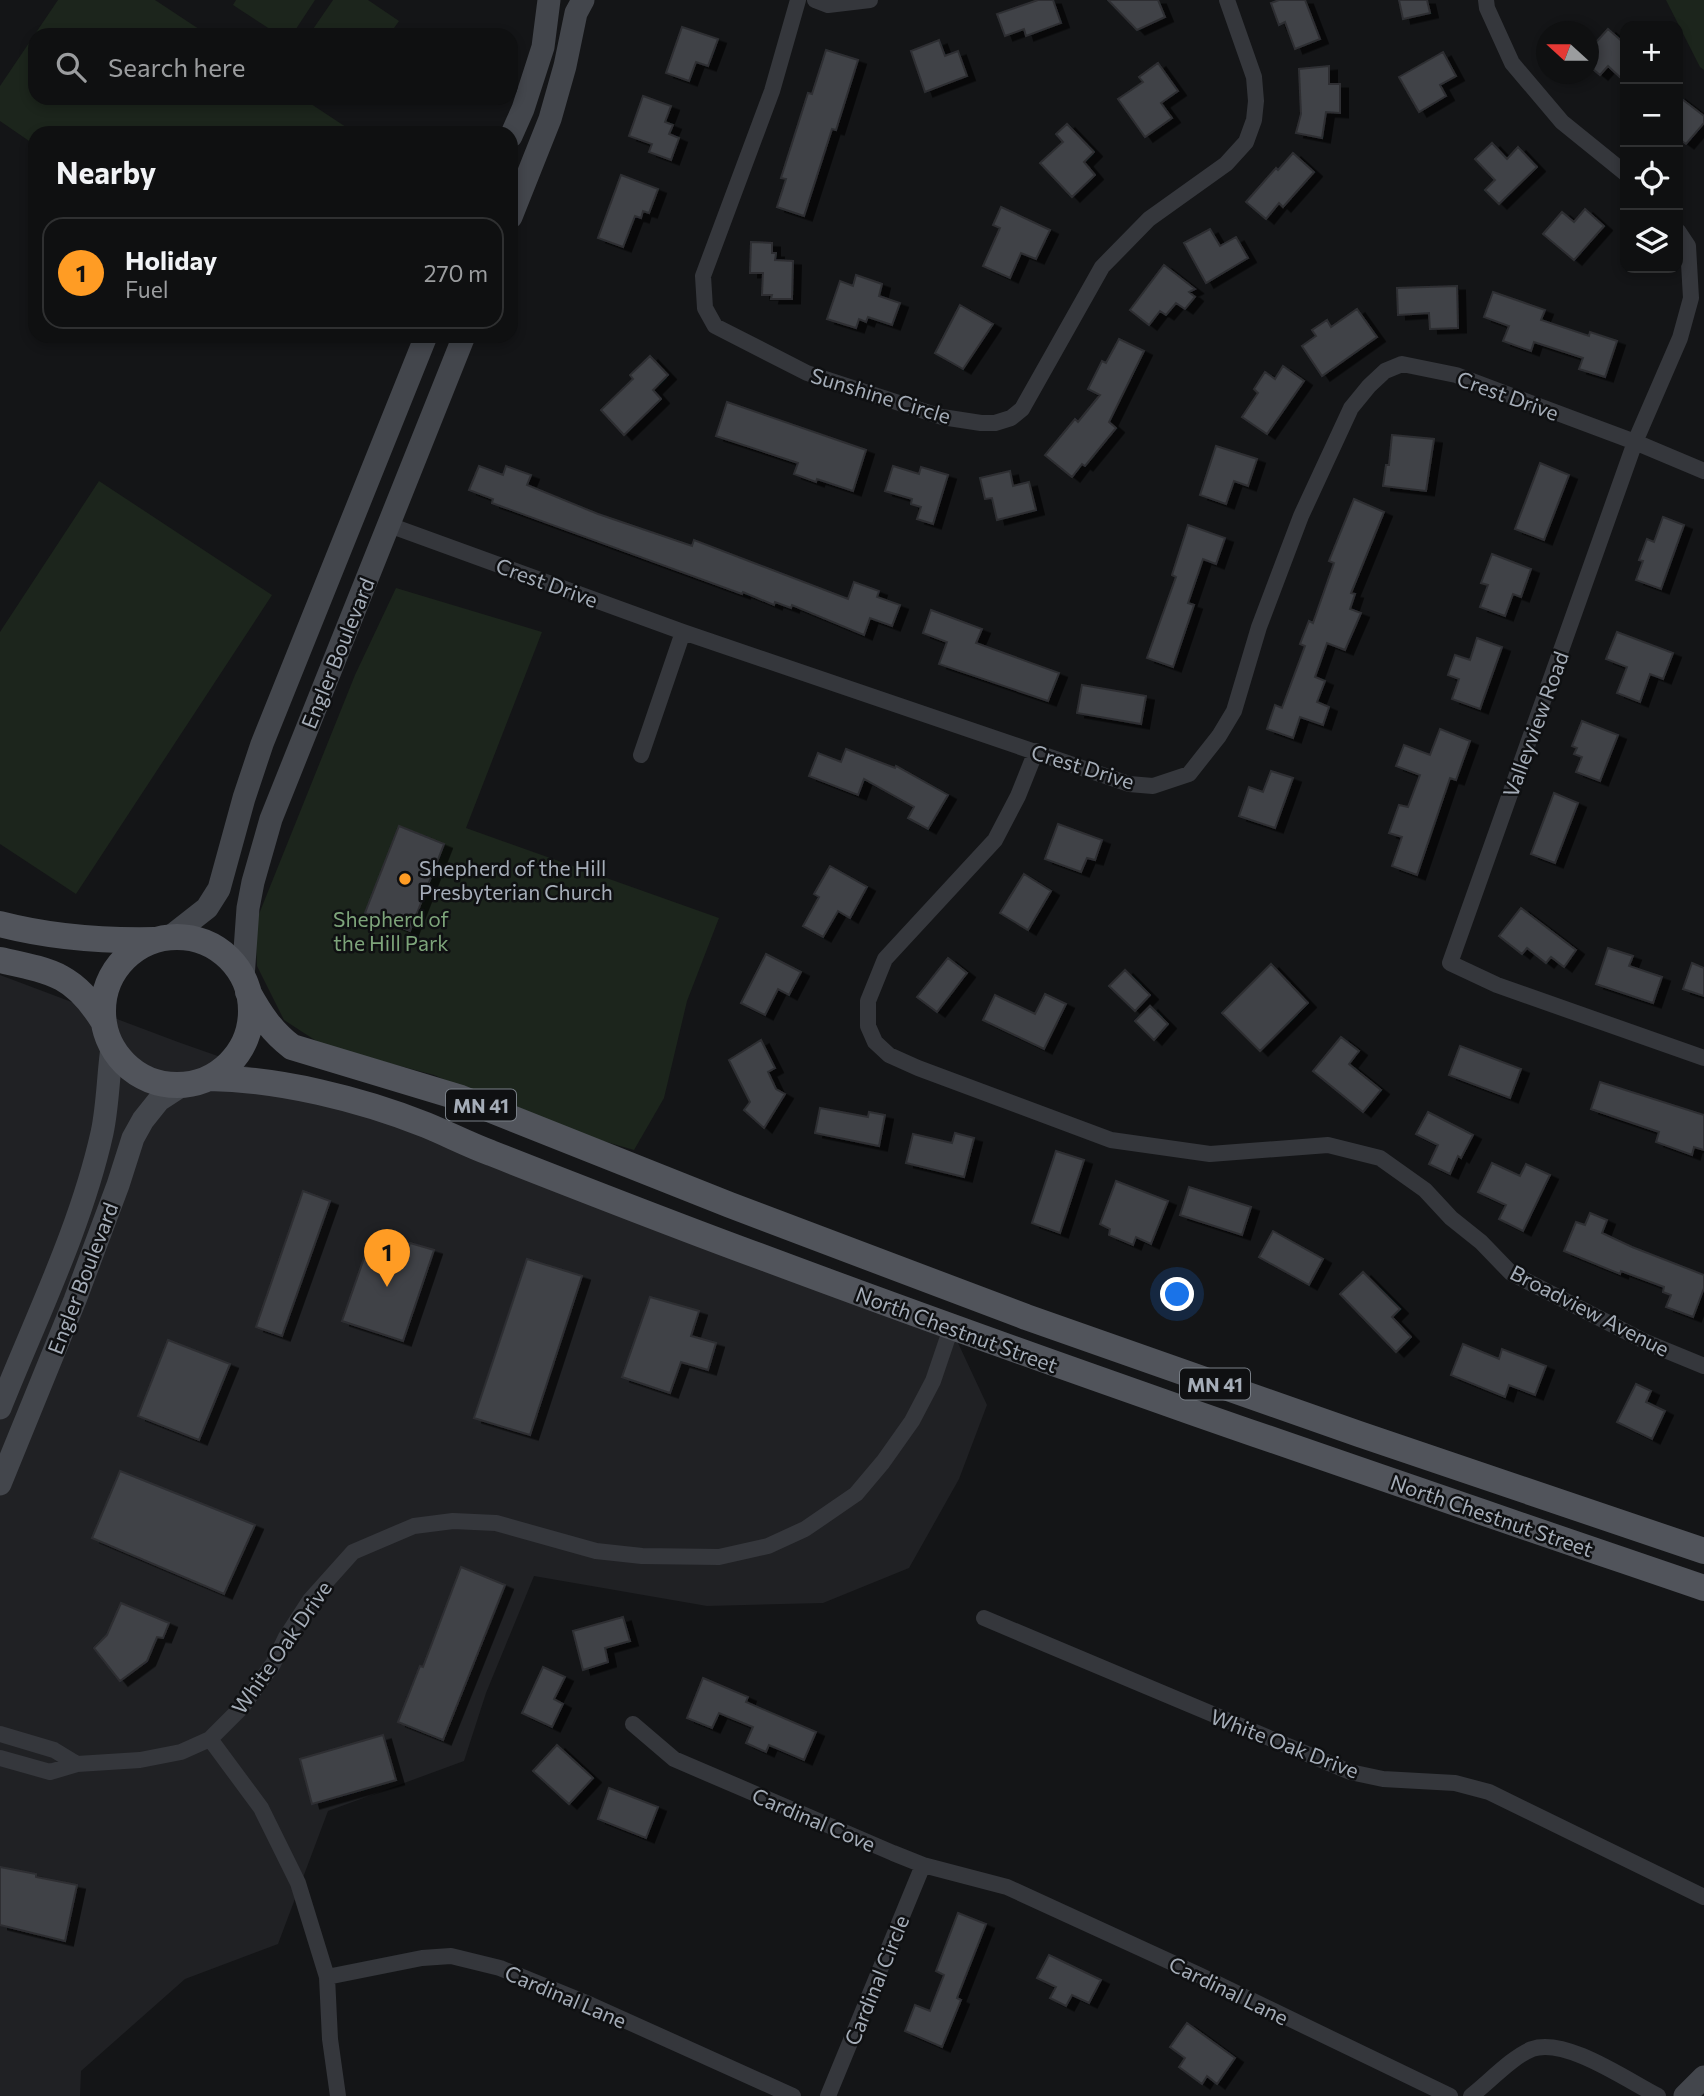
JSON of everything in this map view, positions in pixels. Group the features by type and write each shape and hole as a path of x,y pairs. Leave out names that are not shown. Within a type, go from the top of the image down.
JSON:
{"main road":[{"path":"515,126 543,47 549,0"},
{"path":"518,199 550,118 576,13 583,0"},
{"name":"Engler Boulevard","path":"163,939 207,908 219,890 262,744 423,343"},
{"name":"Engler Boulevard","path":"246,985 248,908 271,819 461,343"},
{"name":"MN 41","path":"0,924 58,936 125,941 185,937 213,946 225,955 246,985 250,1021 241,1049 227,1065 209,1078 182,1085 154,1082 142,1077 120,1059 112,1048 103,1021 91,1001 72,982 44,970 0,960"},
{"name":"MN 41","path":"103,1021 105,991 119,965 129,954 163,939"},
{"name":"North Chestnut Street","path":"246,985 259,1014 279,1037 292,1046 461,1098 730,1205 1026,1317 1704,1551"},
{"name":"Engler Boulevard","path":"0,1408 75,1222 92,1170 102,1131 112,1048"},
{"name":"North Chestnut Street","path":"209,1078 229,1078 361,1102 717,1241 951,1328 1704,1588"},
{"name":"Engler Boulevard","path":"0,1484 75,1300 134,1138 143,1119 159,1100 182,1085"},
{"path":"1685,2096 1704,2077"}],"street":[{"name":"Sunshine Circle","path":"798,0 772,91 702,276 705,308 715,326 807,373 942,417 981,424 1012,418 1022,409 1102,267 1149,219 1226,164 1246,142 1254,120 1254,77 1227,0"},
{"path":"815,0 828,5 870,0"},
{"path":"1486,0 1511,63 1562,122 1620,169"},
{"name":"Valleyview Road","path":"1683,238 1688,246 1691,298 1680,338 1636,442 1450,963 1497,985 1704,1058"},
{"name":"Crest Drive","path":"388,525 683,632 1129,784 1153,786 1189,774 1219,736 1234,711 1259,627 1301,516 1351,408 1385,371 1402,365 1456,375 1636,442 1704,471"},
{"path":"641,755 683,632"},
{"name":"Broadview Avenue","path":"1036,751 1018,796 995,840 885,959 868,1001 868,1026 875,1042 889,1055 1111,1140 1210,1154 1328,1146 1380,1158 1425,1190 1511,1273 1648,1343 1704,1366"},
{"name":"White Oak Drive","path":"0,1758 50,1772 77,1764 140,1760 181,1752 210,1740 243,1706 273,1664 286,1637 310,1600 353,1552 414,1526 453,1521 496,1523 596,1551 642,1556 719,1557 768,1546 806,1529 856,1494 883,1462 912,1421 933,1381 951,1328"},
{"name":"White Oak Drive","path":"984,1618 1350,1772 1383,1779 1455,1783 1489,1792 1704,1897"},
{"name":"Cardinal Cove","path":"634,1724 674,1759 923,1864 1007,1887"},
{"path":"0,1734 54,1750 77,1764"},
{"path":"210,1740 261,1808 298,1883 327,1977 330,2039 338,2096"},
{"name":"Cardinal Circle","path":"828,2096 923,1864"},
{"name":"Cardinal Lane","path":"1007,1887 1199,1975 1450,2096"},
{"name":"Cardinal Lane","path":"327,1977 422,1958 451,1956 500,1968 591,2005 793,2096"},
{"path":"1471,2096 1522,2055 1540,2047 1550,2047 1573,2053 1658,2096"}],"shaded area":[{"path":"0,975 178,1042 469,1145 951,1328 987,1405 959,1479 909,1568 823,1603 707,1606 534,1576 486,1693 464,1761 328,1811 278,1944 185,1979 81,2071 80,2096 0,2096"}],"green space":[{"path":"58,0 155,0 197,28 39,28"},
{"path":"236,0 315,0 297,28 268,28 233,5"},
{"path":"333,0 368,0 399,21 394,28 314,28"},
{"path":"1666,0 1704,0 1704,70 1683,34 1683,21 1677,21"},
{"path":"28,44 28,105 313,105 344,126 28,126 28,140 0,121 0,86"},
{"path":"99,481 272,595 76,894 0,844 0,632"},
{"name":"Shepherd of the Hill Park","path":"396,588 542,632 466,828 719,918 687,1001 664,1098 634,1150 548,1125 434,1075 324,1046 284,1020 257,966 255,924 355,675"}],"building":[{"path":"1038,0 1053,0 1061,23 1026,36 1024,29 1005,36 997,14"},
{"path":"1108,0 1158,0 1165,17 1137,30"},
{"path":"1279,0 1305,0 1320,39 1295,49 1285,22 1279,25 1271,3"},
{"path":"1399,0 1427,0 1430,13 1403,19"},
{"path":"682,27 718,39 708,66 696,62 689,81 666,73"},
{"path":"1608,29 1620,40 1620,77 1608,66 1599,74 1599,39"},
{"path":"939,40 945,56 958,51 967,76 925,92 911,51"},
{"path":"826,50 858,60 836,130 832,129 804,216 777,207 786,179 781,178 808,93 812,94"},
{"path":"1443,52 1456,76 1440,85 1446,96 1419,112 1399,77"},
{"path":"1158,63 1178,91 1161,103 1172,118 1145,137 1118,99 1143,82 1139,77"},
{"path":"1329,66 1329,84 1340,84 1340,113 1326,112 1322,138 1296,133 1301,114 1299,69"},
{"path":"643,96 671,106 665,122 673,125 669,134 679,138 671,160 649,152 652,144 629,136"},
{"path":"1683,100 1704,116 1704,123 1686,144 1683,142"},
{"path":"1067,124 1094,152 1084,162 1095,175 1072,197 1040,163 1063,142 1056,134"},
{"path":"1492,143 1507,159 1518,147 1537,167 1499,204 1485,190 1495,180 1475,159"},
{"path":"1293,153 1314,172 1283,207 1279,203 1266,219 1246,202"},
{"path":"621,175 658,189 649,213 643,211 641,218 635,216 623,247 598,238"},
{"path":"1001,207 1050,230 1036,259 1021,253 1010,278 983,266 1000,228 993,225"},
{"path":"1585,209 1604,226 1574,260 1543,234 1562,212 1574,222"},
{"path":"1210,229 1220,246 1236,237 1248,258 1206,283 1184,243"},
{"path":"751,242 772,243 772,253 776,253 775,260 793,261 792,299 771,299 772,295 762,295 763,273 750,273"},
{"path":"1164,265 1195,289 1189,292 1195,297 1185,309 1176,303 1166,315 1160,311 1149,325 1130,310"},
{"path":"856,275 882,284 879,296 900,303 892,325 868,317 866,322 859,319 856,328 827,319 840,281 853,286"},
{"path":"1457,286 1458,328 1430,329 1429,313 1398,315 1397,288"},
{"path":"1493,292 1545,310 1541,320 1589,336 1590,332 1617,341 1605,377 1579,369 1583,358 1534,342 1531,351 1503,341 1509,326 1484,317"},
{"path":"960,305 993,324 963,369 935,353"},
{"path":"1357,309 1377,337 1322,376 1302,346 1316,336 1312,330 1327,320 1331,327"},
{"path":"1119,339 1144,351 1109,422 1116,428 1085,466 1082,464 1072,477 1045,455 1075,419 1078,422 1100,395 1088,389 1102,361 1106,363"},
{"path":"650,356 668,375 653,390 661,399 624,435 601,410 633,379 630,375"},
{"path":"1283,366 1304,381 1267,434 1242,417 1258,393 1254,389 1265,372 1275,379"},
{"path":"727,402 866,450 853,491 794,474 798,463 716,436"},
{"path":"1392,435 1434,439 1426,491 1383,486 1386,465 1389,465"},
{"path":"1216,446 1257,459 1248,486 1234,481 1226,504 1200,495"},
{"path":"1540,463 1569,475 1544,540 1515,529"},
{"path":"479,466 503,475 506,466 531,475 527,485 598,514 692,546 694,540 848,599 854,582 879,591 877,597 900,605 892,626 870,618 864,635 792,605 791,608 775,602 774,605 492,503 493,499 469,490"},
{"path":"893,466 919,474 921,467 948,475 933,524 917,519 921,507 911,504 912,499 885,491"},
{"path":"1010,471 1013,486 1029,482 1036,510 997,520 992,498 985,499 980,478"},
{"path":"1354,499 1384,512 1351,593 1355,594 1350,609 1361,613 1345,650 1327,643 1315,677 1325,681 1317,702 1329,707 1323,725 1300,717 1293,738 1267,729 1275,705 1282,708 1305,646 1300,644 1309,621 1313,623 1334,563 1329,561"},
{"path":"1663,517 1684,525 1661,589 1636,580 1643,561 1639,560 1647,539 1654,542"},
{"path":"1188,525 1225,538 1216,564 1203,559 1188,603 1194,605 1173,667 1147,658 1176,577 1172,575"},
{"path":"1492,554 1531,569 1521,597 1513,594 1505,616 1480,607 1488,585 1481,583"},
{"path":"931,610 982,629 976,643 1059,673 1048,701 939,664 947,642 923,633"},
{"path":"1617,632 1673,653 1663,679 1650,674 1640,702 1617,693 1627,667 1606,659"},
{"path":"1477,638 1502,647 1480,709 1452,699 1459,679 1448,675 1455,655 1470,660"},
{"path":"1082,685 1146,696 1141,724 1077,713"},
{"path":"1582,721 1618,735 1600,781 1576,772 1582,757 1574,754 1577,748 1572,746"},
{"path":"1440,729 1470,741 1456,780 1450,778 1417,875 1392,866 1402,837 1389,833 1399,805 1408,807 1420,775 1396,766 1404,745 1430,755"},
{"path":"846,749 895,768 896,766 948,795 928,829 908,818 914,807 864,779 858,795 809,776 818,753 841,762"},
{"path":"1271,771 1293,778 1275,828 1239,816 1249,787 1263,792"},
{"path":"1554,793 1578,803 1555,863 1531,854"},
{"path":"1058,824 1102,840 1095,860 1087,858 1081,872 1045,859"},
{"name":"Shepherd of the Hill Presbyterian Church","path":"399,826 444,844 410,931 365,913"},
{"path":"830,866 867,887 850,918 838,911 823,937 803,926 819,897 814,894"},
{"path":"1024,874 1051,891 1028,930 1000,913"},
{"path":"1521,908 1576,950 1564,967 1551,957 1546,963 1527,948 1522,954 1499,936"},
{"path":"1608,948 1633,956 1629,966 1662,977 1653,1003 1596,984"},
{"path":"766,954 801,972 789,995 778,989 765,1015 741,1003"},
{"path":"948,958 967,973 937,1012 917,997"},
{"path":"1692,963 1704,968 1704,996 1683,989"},
{"path":"1271,964 1308,1003 1260,1051 1222,1013"},
{"path":"1125,970 1150,995 1135,1011 1109,986"},
{"path":"1045,994 1066,1004 1044,1049 983,1020 995,995 1035,1014"},
{"path":"1150,1006 1168,1024 1154,1040 1135,1021"},
{"path":"1341,1037 1359,1051 1349,1064 1381,1090 1363,1112 1313,1071"},
{"path":"761,1040 775,1068 768,1072 776,1089 785,1094 764,1128 744,1110 750,1102 729,1060"},
{"path":"1460,1046 1521,1069 1510,1098 1449,1075"},
{"path":"1600,1082 1704,1115 1704,1150 1694,1147 1692,1155 1656,1142 1659,1132 1591,1109"},
{"path":"820,1108 868,1117 869,1112 885,1115 879,1146 815,1133"},
{"path":"1428,1112 1473,1135 1461,1158 1458,1156 1450,1174 1429,1164 1438,1145 1416,1134"},
{"path":"955,1133 974,1138 964,1177 906,1163 913,1134 952,1143"},
{"path":"1056,1151 1084,1160 1060,1233 1032,1223"},
{"path":"1492,1163 1520,1176 1526,1164 1550,1175 1523,1231 1499,1219 1506,1205 1478,1192"},
{"path":"1116,1181 1168,1201 1151,1244 1136,1237 1133,1245 1109,1235 1110,1229 1100,1224"},
{"path":"1189,1187 1251,1207 1242,1235 1180,1215"},
{"path":"303,1191 330,1201 282,1336 256,1327"},
{"path":"1590,1213 1607,1220 1602,1233 1704,1275 1704,1288 1693,1317 1666,1307 1671,1295 1663,1292 1664,1287 1621,1271 1620,1274 1564,1251 1576,1222 1585,1225"},
{"path":"1273,1231 1323,1259 1309,1285 1259,1257"},
{"path":"410,1243 434,1250 403,1341 342,1321 369,1244 405,1254"},
{"path":"527,1259 582,1276 530,1435 474,1418"},
{"path":"1363,1272 1400,1309 1392,1317 1411,1337 1396,1352 1340,1294"},
{"path":"650,1297 699,1311 691,1336 716,1343 708,1370 681,1362 670,1393 622,1377"},
{"path":"168,1340 230,1364 199,1440 138,1416"},
{"path":"1463,1344 1499,1359 1502,1349 1546,1366 1535,1395 1509,1385 1505,1397 1451,1375"},
{"path":"1636,1384 1651,1391 1646,1402 1665,1411 1652,1439 1617,1422"},
{"path":"120,1471 255,1525 224,1594 92,1538"},
{"path":"461,1567 505,1585 443,1740 398,1722 420,1666 423,1667"},
{"path":"121,1603 169,1623 163,1638 157,1637 147,1661 120,1681 94,1648 107,1635"},
{"path":"623,1617 630,1641 605,1648 608,1662 583,1670 573,1631"},
{"path":"543,1667 565,1677 554,1699 563,1704 552,1727 522,1713"},
{"path":"703,1678 748,1697 746,1702 816,1732 804,1760 769,1745 766,1752 746,1743 753,1727 719,1713 712,1728 687,1718"},
{"path":"383,1735 396,1780 312,1804 300,1759"},
{"path":"557,1745 593,1778 569,1804 533,1771"},
{"path":"609,1788 658,1807 646,1838 598,1819"},
{"path":"0,1867 77,1885 65,1941 0,1925"},
{"path":"958,1913 986,1924 957,1998 961,2000 942,2047 905,2031 915,2005 930,2011 944,1975 936,1971"},
{"path":"1049,1955 1101,1980 1089,2003 1072,1995 1066,2006 1050,1998 1056,1987 1037,1978"},
{"path":"1187,2023 1235,2058 1217,2084 1207,2076 1202,2084 1179,2067 1185,2058 1170,2047"}],"place":[{"name":"Shepherd of the Hill Presbyterian Church","path":"405,879"},
{"name":"Holiday","path":"387,1287"}]}
